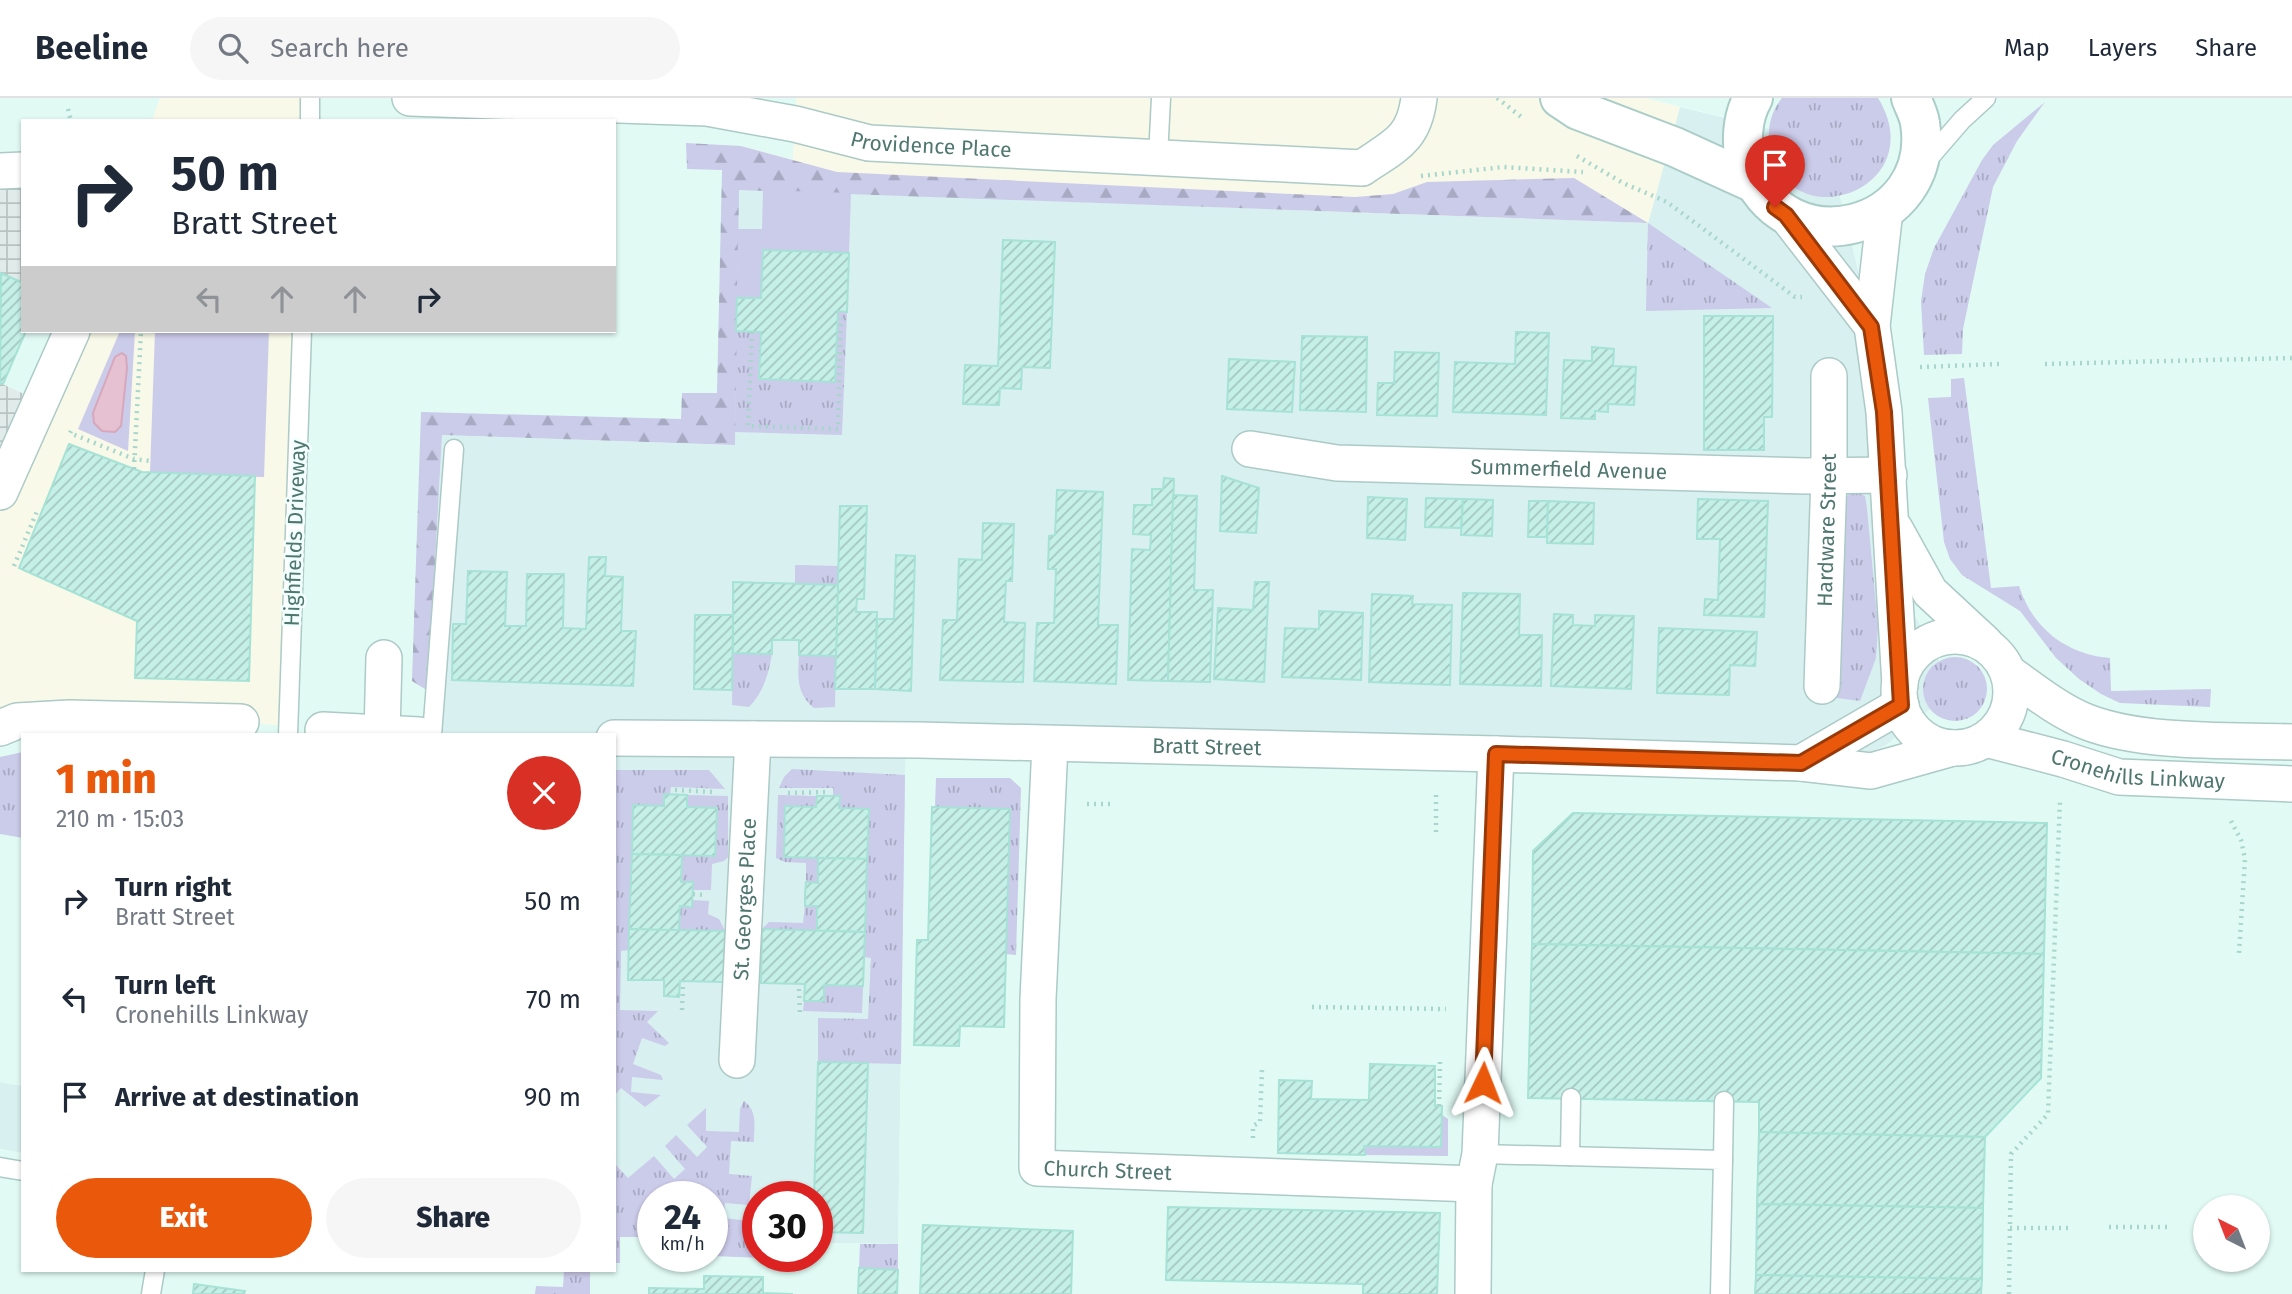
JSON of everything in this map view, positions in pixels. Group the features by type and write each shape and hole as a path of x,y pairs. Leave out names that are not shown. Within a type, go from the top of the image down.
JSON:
{"street":[{"name":"Providence Place","path":"410,98 707,108 795,124 869,143 1362,168 1401,141 1416,119 1419,98"},
{"name":"Cronehills Linkway","path":"1560,98 1578,110 1675,147 1754,183"},
{"name":"Cronehills Linkway","path":"1754,98 1744,127 1743,146 1754,183 1775,207 1786,215 1808,225 1827,228 1846,227 1867,221 1885,210 1902,193 1913,176 1921,143 1920,120 1910,98"},
{"path":"0,172 21,170"},
{"name":"Cronehills Linkway","path":"1885,210 1871,327 1884,412 1889,475 1900,695"},
{"name":"Cronehills Linkway","path":"1786,215 1871,327"},
{"path":"0,492 10,441 71,333"},
{"name":"Hardware Street","path":"1822,685 1829,476 1829,376"},
{"name":"Summerfield Avenue","path":"1250,449 1337,463 1829,476 1889,475"},
{"name":"Cronehills Linkway","path":"1892,523 1930,592 2001,662 2050,701 2087,722 2119,730 2174,737 2292,742"},
{"path":"1963,636 1978,641 2001,662 2012,691 2009,709 2001,725 1970,744 1940,746 1918,734 1903,714 1900,695 1904,670 1912,657 1929,643 1942,637 1963,636"},
{"path":"323,730 382,733 384,658"},
{"path":"1801,763 1900,695"},
{"path":"0,728 17,721 69,719 241,722"},
{"name":"Bratt Street","path":"616,738 919,740 1496,754 1801,763 1871,771 1970,744"},
{"name":"St. Georges Place","path":"737,1060 753,739"},
{"name":"Cronehills Linkway","path":"1970,744 2063,759 2119,777 2292,784"},
{"name":"Church Street","path":"1050,745 1038,999 1037,1168 1477,1169"},
{"path":"1473,1294 1496,754"}],"lane":[{"path":"310,98 310,119"},
{"path":"1158,158 1161,98"},
{"path":"1913,176 1962,120 1986,98"},
{"name":"Highfields Driveway","path":"288,733 302,333"},
{"path":"432,733 454,449"},
{"path":"1570,1156 1571,1098"},
{"path":"1720,1294 1724,1101"},
{"path":"1477,1169 1570,1156 1723,1160"},
{"path":"0,1167 21,1171"},
{"path":"151,1294 155,1272"}],"path":[{"path":"1497,98 1527,121"},
{"path":"68,108 71,119"},
{"path":"1569,150 1623,183 1667,202 1796,297 1849,297"},
{"path":"1421,176 1503,167 1583,172"},
{"path":"751,332 748,426 838,429 841,318"},
{"path":"134,469 141,333"},
{"path":"2045,364 2292,358"},
{"path":"1920,367 1999,364"},
{"path":"75,422 70,433 134,459 151,461"},
{"path":"1436,780 1436,832"},
{"path":"675,790 720,792"},
{"path":"775,793 829,792"},
{"path":"2009,1294 2011,1154 2049,1114 2060,800"},
{"path":"1085,803 1111,804"},
{"path":"2221,813 2231,821 2241,840 2245,859 2239,953"},
{"path":"682,1010 683,985"},
{"path":"799,989 800,1014"},
{"path":"1312,1007 1458,1010"},
{"path":"1254,1147 1254,1126 1260,1122 1262,1069"},
{"path":"2109,1227 2169,1227"},
{"path":"2010,1228 2072,1228"}],"shaded area":[{"path":"0,98 160,98 153,119 21,119 21,170 0,171"},
{"path":"160,98 310,98 310,119 153,119"},
{"path":"310,98 796,98 793,160 741,146 738,189 735,445 442,435 428,691 423,733 172,733 241,722 288,726 302,333 616,333 616,119 310,119"},
{"path":"796,98 1646,98 1680,107 1648,223 738,189 741,146 793,160"},
{"path":"1646,98 2292,98 2292,1294 0,1294 0,1149 21,1153 21,1272 616,1272 616,1236 637,1237 637,1272 728,1272 728,1245 742,1250 742,1272 833,1272 833,1243 898,1244 906,740 1867,754 1885,746 1954,690 1913,612 1892,523 1872,326 1827,143"},
{"path":"1680,107 1827,143 1872,326 1954,690 1885,746 1867,754 906,740 898,1244 833,1243 833,1181 742,1181 742,1240 728,1240 728,1181 637,1181 637,1237 616,1236 616,733 423,733 428,691 442,435 734,445 738,189 1648,223"},
{"path":"21,170 21,282 0,275 0,172"},
{"path":"1,273 21,282 21,333 71,333 40,401 0,383"},
{"path":"71,333 302,333 288,726 241,722 0,728 0,492"},
{"path":"122,353 126,356 127,368 121,426 115,432 102,431 94,423 93,413 115,357"},
{"path":"0,383 40,401 0,455"},
{"path":"0,728 21,734 21,1086 0,1082"},
{"path":"0,1082 21,1086 21,1153 0,1149"}],"green space":[{"path":"1782,98 1878,98 1890,129 1888,156 1875,177 1854,191 1831,197 1806,193 1785,180 1771,154 1769,139 1771,117"},
{"path":"2045,102 2017,141 1993,187 1963,329 1962,354 1924,355 1921,301 1925,274 1934,248 1993,145"},
{"path":"686,143 741,146 837,172 1355,197 1393,194 1427,182 1574,178 1648,223 739,190 735,445 442,435 428,691 412,681 421,412 681,419 682,393 717,393 722,170 687,169"},
{"path":"763,190 851,193 849,253 764,250 761,298 737,298 738,229 762,229"},
{"path":"1648,223 1772,308 1646,311"},
{"path":"838,311 847,312 842,435 735,432 736,331 761,332"},
{"path":"119,333 135,333 128,451 78,429"},
{"path":"155,333 269,333 264,477 150,473"},
{"path":"1964,378 1991,588 2019,586 2033,615 2053,637 2079,651 2110,658 2111,691 2211,689 2210,707 2120,703 2101,694 2056,658 2020,611 1962,575 1950,559 1944,542 1928,398 1951,397 1951,379"},
{"path":"1857,492 1865,496 1878,626 1876,658 1860,701 1837,698 1842,504 1849,494"},
{"path":"795,565 839,566 838,585 795,584"},
{"path":"733,653 772,654 765,682 749,707 732,705"},
{"path":"799,655 836,656 835,707 814,708 808,702 801,690"},
{"path":"1949,657 1961,657 1978,666 1985,677 1985,701 1978,712 1961,721 1949,721 1937,716 1928,707 1923,695 1923,683 1928,671 1937,662"},
{"path":"21,752 21,838 0,834 0,757"},
{"path":"792,769 905,775 901,1064 818,1062 818,1018 868,1019 871,958 864,957 869,810 839,808 840,796 833,796 833,788 779,788"},
{"path":"616,770 709,770 725,789 671,787 670,795 664,795 664,806 633,806 629,950 621,951 620,1010 658,1011 647,1022 669,1043 665,1046 642,1038 633,1064 661,1075 663,1080 632,1077 631,1092 661,1095 645,1107 621,1088 616,1094"},
{"path":"936,778 1010,778 1021,788 1016,955 1006,954 1010,809 935,807"},
{"path":"687,795 728,796 728,857 712,864 711,890 693,890 692,882 681,882 682,855 715,855 717,808 687,807"},
{"path":"778,795 817,796 816,807 785,807 784,856 818,858 818,883 806,882 806,863 785,862 776,858"},
{"path":"692,900 709,901 708,914 719,919 725,931 679,931 680,906 692,907"},
{"path":"805,906 817,906 817,931 762,929 769,922 803,923"},
{"path":"824,985 863,986 862,1013 803,1011 804,1001 823,1001"},
{"path":"744,1101 753,1114 754,1142 731,1141 729,1174 752,1176 751,1181 742,1181 742,1204 728,1203 728,1181 637,1181 637,1237 620,1237 620,1263 616,1263 616,1165 628,1178 654,1156 674,1179 685,1169 665,1146 676,1135 697,1157 707,1147 687,1125 706,1108 706,1131 739,1132 740,1109"},
{"path":"1442,1115 1448,1119 1448,1156 1365,1155 1364,1146 1441,1147"},
{"path":"728,1218 742,1220 742,1257 728,1257"},
{"path":"860,1244 898,1244 898,1270 859,1268"},
{"path":"564,1272 590,1272 590,1294 535,1294 536,1286 563,1287"}],"building":[{"path":"1003,240 1055,242 1050,368 1022,367 1021,389 1000,388 999,405 963,404 965,365 998,366"},
{"path":"763,250 849,253 847,312 838,311 835,382 759,379 761,332 736,331 737,298 761,298"},
{"path":"1,273 21,282 21,333 25,333 3,384 0,383"},
{"path":"1704,316 1773,316 1772,417 1764,417 1764,450 1704,450"},
{"path":"1516,332 1549,333 1546,415 1453,412 1455,362 1515,364"},
{"path":"1302,336 1367,337 1366,412 1300,410"},
{"path":"1592,347 1614,349 1613,366 1636,367 1634,405 1608,404 1608,412 1595,411 1595,419 1561,418 1564,360 1592,361"},
{"path":"1395,352 1439,353 1437,416 1377,415 1378,383 1394,383"},
{"path":"1229,359 1295,362 1292,412 1227,409"},
{"path":"69,444 142,472 255,476 249,681 135,678 137,621 19,568"},
{"path":"1222,476 1259,488 1256,533 1220,531"},
{"path":"1164,478 1174,479 1168,681 1128,680 1132,549 1150,550 1151,535 1133,534 1134,505 1152,505 1152,489 1163,489"},
{"path":"1057,490 1103,492 1098,625 1118,625 1116,684 1034,681 1037,623 1054,623 1056,569 1048,569 1049,536 1055,535"},
{"path":"1173,495 1197,496 1194,590 1213,590 1210,682 1168,681"},
{"path":"1368,497 1407,499 1405,540 1367,538"},
{"path":"1426,498 1463,499 1461,528 1425,527"},
{"path":"1463,499 1493,500 1492,536 1461,535"},
{"path":"1698,499 1768,501 1764,617 1704,615 1705,599 1718,600 1720,539 1697,539"},
{"path":"1529,501 1548,501 1547,537 1528,537"},
{"path":"1548,501 1594,503 1593,544 1547,543"},
{"path":"840,506 867,506 864,599 857,599 856,612 877,612 875,689 835,689"},
{"path":"983,523 1014,524 1012,581 1006,581 1004,622 1025,623 1023,682 940,680 943,620 957,620 959,559 982,560"},
{"path":"896,555 915,556 911,691 875,689 877,619 894,619"},
{"path":"589,557 606,557 605,576 623,577 621,631 636,631 633,686 452,680 453,624 466,624 468,571 507,572 505,626 526,626 527,574 564,574 563,628 586,629"},
{"path":"733,582 838,585 836,656 799,655 799,640 772,640 772,654 733,653"},
{"path":"1255,582 1269,582 1264,682 1214,679 1218,608 1253,610"},
{"path":"1463,593 1520,594 1519,635 1542,635 1541,686 1460,684"},
{"path":"1372,594 1413,596 1412,604 1452,605 1450,685 1369,682"},
{"path":"1319,611 1363,613 1361,680 1282,677 1285,628 1319,629"},
{"path":"1554,614 1573,615 1573,625 1595,626 1595,615 1634,616 1631,689 1551,686"},
{"path":"695,615 733,615 732,690 694,689"},
{"path":"1659,628 1757,632 1755,666 1730,665 1729,695 1657,693"},
{"path":"664,794 687,795 687,807 717,808 715,856 632,854 633,805 664,806"},
{"path":"817,796 840,796 839,808 869,809 867,859 784,857 785,806 816,807"},
{"path":"932,807 1010,809 1004,1027 960,1026 959,1046 914,1045 917,940 928,940"},
{"path":"1573,813 2047,823 2044,954 1532,944 1533,851"},
{"path":"632,854 682,855 681,882 693,882 692,907 680,906 679,931 629,929"},
{"path":"818,858 867,859 865,932 817,931 817,906 805,906 805,894 806,882 818,883"},
{"path":"629,929 725,931 723,982 680,981 679,997 664,996 664,980 628,980"},
{"path":"762,929 865,932 863,986 824,985 824,1001 804,1001 805,984 761,983"},
{"path":"1532,944 2044,954 2041,1078 1985,1137 1759,1132 1759,1102 1528,1098"},
{"path":"818,1062 868,1063 863,1233 833,1232 833,1181 814,1181"},
{"path":"1370,1064 1435,1066 1435,1106 1442,1106 1441,1147 1364,1146 1365,1155 1278,1153 1279,1080 1312,1081 1311,1099 1369,1100"},
{"path":"1759,1132 1985,1137 1983,1208 1757,1204"},
{"path":"1757,1204 1983,1208 1982,1279 1756,1275"},
{"path":"1168,1207 1440,1213 1437,1294 1363,1294 1363,1284 1166,1280"},
{"path":"923,1225 1073,1231 1071,1294 920,1294"},
{"path":"859,1268 898,1270 897,1294 858,1294"},
{"path":"1756,1275 1982,1279 1981,1294 1755,1294"},
{"path":"704,1276 763,1277 763,1293 793,1294 649,1294 649,1288 704,1289"},
{"path":"194,1284 245,1291 244,1294 193,1294"}],"route":[{"path":"1483,1083 1496,754 1801,763 1864,729 1901,705 1884,412 1871,327 1786,215 1775,207"}]}
